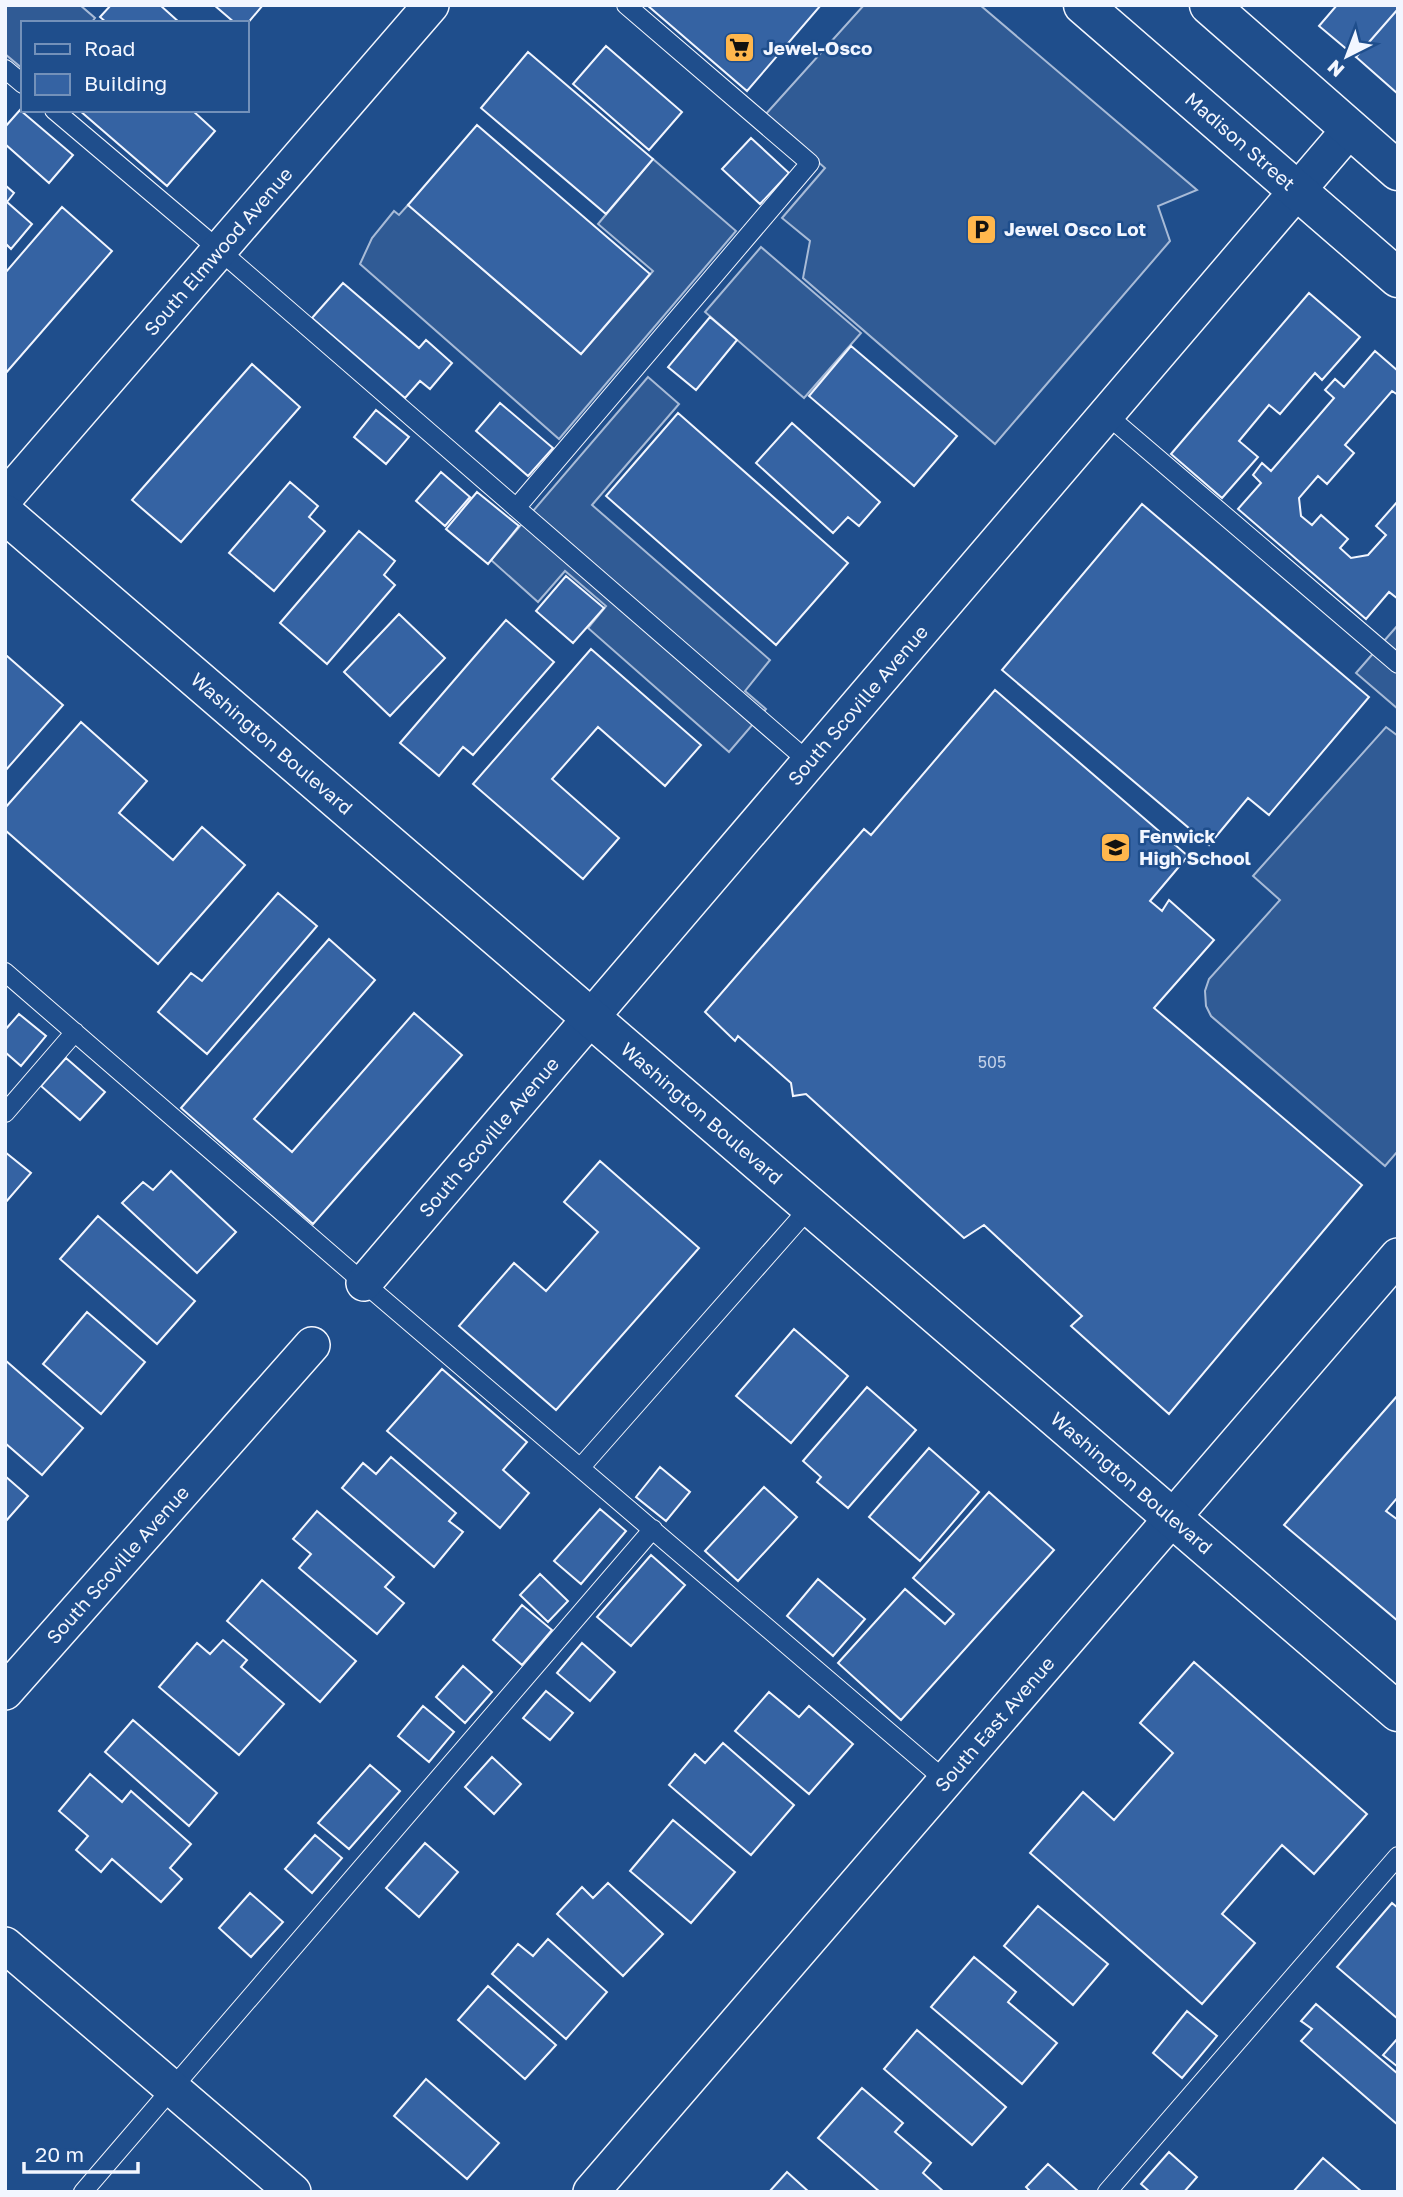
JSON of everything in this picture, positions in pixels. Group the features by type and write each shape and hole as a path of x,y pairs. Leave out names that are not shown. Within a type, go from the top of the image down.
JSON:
{"street":[{"name":"South Elmwood Avenue","path":"5,498 430,5"},
{"name":"Madison Street","path":"1083,5 1398,278"},
{"path":"1209,5 1398,171"},
{"name":"South Scoville Avenue","path":"364,1283 1350,129"},
{"name":"Washington Boulevard","path":"5,514 1398,1712"},
{"name":"South East Avenue","path":"591,2192 1171,1518 1395,1264"},
{"name":"South Scoville Avenue","path":"5,1692 312,1345"},
{"path":"5,1945 293,2192"}],"lane":[{"path":"516,508 810,163 626,5"},
{"path":"5,69 21,82"},
{"path":"56,112 809,762"},
{"path":"1107,415 1398,664"},
{"path":"5,972 946,1780"},
{"path":"5,1113 75,1032"},
{"path":"581,1467 810,1207"},
{"path":"83,2192 653,1529"},
{"path":"1107,2192 1398,1856"}],"shaded area":[{"path":"5,5 80,5 95,18 93,21 21,21 21,67 5,54"},
{"name":"Jewel Osco Lot","path":"864,5 980,5 1197,190 1158,206 1170,241 995,444 803,278 810,241 782,218 825,168 765,115"},
{"path":"653,159 736,231 559,439 360,264 372,238 394,211 399,215 408,205 581,354 653,271 598,224"},
{"path":"761,247 861,333 804,398 705,312"},
{"path":"648,377 679,404 592,505 770,660 745,691 766,709 729,752 588,628 606,606 565,571 538,602 491,560"},
{"path":"1398,625 1398,709 1356,673"},
{"path":"1386,727 1398,736 1398,1151 1385,1166 1211,1016 1206,1006 1205,991 1209,979 1280,900 1253,876"}],"building":[{"path":"111,5 160,5 178,21 105,21 100,17"},
{"path":"214,5 263,5 248,23 233,21"},
{"name":"Jewel-Osco","path":"647,5 821,5 747,91"},
{"path":"1337,5 1398,5 1398,9 1356,57 1319,26"},
{"path":"1398,9 1398,94 1356,57"},
{"path":"606,46 682,112 649,150 573,84"},
{"path":"528,52 653,159 606,214 481,108"},
{"path":"20,110 73,155 49,183 5,144 5,127"},
{"path":"81,112 194,112 215,131 167,186"},
{"path":"477,125 650,274 581,354 408,205"},
{"path":"751,138 789,173 760,204 722,169"},
{"path":"5,185 14,193 7,202 32,224 11,249 5,243"},
{"path":"62,207 112,251 5,374 5,273"},
{"path":"343,283 419,348 426,340 452,363 430,389 420,381 405,398 312,318"},
{"path":"1309,293 1360,337 1322,380 1315,373 1280,414 1269,405 1239,441 1258,457 1222,498 1171,454"},
{"path":"710,317 737,340 696,390 668,367"},
{"path":"851,346 957,436 914,486 809,396"},
{"path":"1375,351 1398,371 1398,395 1392,391 1345,445 1354,453 1327,484 1318,476 1299,498 1301,516 1312,525 1321,515 1348,539 1340,548 1351,558 1368,555 1386,535 1376,526 1398,501 1398,599 1389,592 1366,619 1238,509 1261,483 1253,475 1262,463 1271,471 1334,398 1325,390 1335,379 1344,387"},
{"path":"252,364 300,407 181,542 132,500"},
{"path":"500,403 553,448 528,476 476,431"},
{"path":"376,410 409,437 386,464 354,437"},
{"path":"678,413 848,563 776,645 606,496"},
{"path":"792,423 880,502 859,526 848,517 833,533 756,463"},
{"path":"441,472 470,497 445,526 416,501"},
{"path":"290,482 318,506 309,517 325,531 274,591 229,553"},
{"path":"477,492 519,526 488,564 446,529"},
{"path":"1142,504 1369,697 1269,815 1248,798 1209,845 1002,670"},
{"path":"359,531 395,561 384,575 395,585 327,664 280,623"},
{"path":"566,576 604,608 573,643 536,611"},
{"path":"399,614 445,658 390,716 344,672"},
{"path":"506,620 554,662 473,755 463,747 439,776 400,743"},
{"path":"591,649 701,745 665,786 598,727 552,779 619,838 583,879 473,784"},
{"path":"7,656 63,705 5,771 5,658"},
{"name":"Fenwick High School","path":"995,690 1188,856 1150,901 1162,911 1169,900 1214,940 1154,1008 1362,1185 1169,1414 1071,1326 1082,1316 984,1225 964,1238 806,1094 793,1096 791,1083 738,1036 735,1041 705,1012 864,829 871,835"},
{"path":"81,722 147,781 119,813 173,860 202,827 245,865 158,964 5,830 5,808"},
{"path":"278,893 317,926 207,1054 158,1012 191,973 202,981"},
{"path":"329,939 375,980 254,1119 292,1152 414,1013 462,1055 313,1224 181,1108"},
{"path":"19,1014 46,1036 21,1066 5,1052 5,1030"},
{"path":"66,1058 105,1092 80,1120 41,1086"},
{"path":"5,1152 31,1173 5,1203"},
{"path":"600,1161 699,1248 556,1410 459,1326 514,1263 546,1291 598,1232 564,1202"},
{"path":"171,1171 236,1232 197,1273 122,1203 143,1182 153,1190"},
{"path":"98,1216 195,1301 157,1344 60,1259"},
{"path":"87,1312 145,1362 101,1414 43,1364"},
{"path":"794,1329 848,1376 791,1443 736,1396"},
{"path":"5,1360 83,1428 42,1475 5,1443"},
{"path":"442,1369 527,1442 503,1470 529,1493 500,1528 387,1431"},
{"path":"867,1387 916,1430 848,1508 817,1482 821,1477 803,1461"},
{"path":"1398,1395 1398,1497 1386,1511 1398,1520 1398,1621 1284,1525"},
{"path":"929,1448 979,1492 920,1561 869,1517"},
{"path":"391,1457 456,1513 449,1521 463,1532 434,1567 342,1488 363,1463 376,1474"},
{"path":"660,1467 690,1492 666,1521 636,1497"},
{"path":"5,1476 28,1496 5,1522"},
{"path":"764,1487 797,1517 738,1581 705,1551"},
{"path":"989,1492 1054,1550 901,1720 838,1663 905,1589 945,1624 954,1614 913,1578"},
{"path":"600,1509 626,1531 581,1584 554,1561"},
{"path":"317,1511 394,1577 385,1587 404,1603 377,1634 299,1568 311,1554 293,1539"},
{"path":"651,1555 685,1585 631,1646 597,1617"},
{"path":"540,1574 568,1601 548,1622 520,1595"},
{"path":"818,1579 865,1619 833,1656 787,1616"},
{"path":"262,1580 356,1661 320,1702 227,1621"},
{"path":"522,1605 552,1630 522,1665 493,1640"},
{"path":"223,1640 247,1660 241,1667 284,1704 239,1755 159,1687 197,1643 210,1654"},
{"path":"582,1643 615,1672 590,1701 557,1673"},
{"path":"1194,1662 1367,1814 1314,1874 1282,1845 1222,1914 1255,1943 1202,2004 1030,1853 1083,1792 1114,1820 1173,1753 1140,1723"},
{"path":"463,1666 492,1692 465,1723 436,1697"},
{"path":"546,1691 573,1713 550,1740 523,1718"},
{"path":"769,1692 799,1717 809,1706 853,1744 809,1794 735,1731"},
{"path":"423,1706 454,1732 429,1762 398,1736"},
{"path":"133,1720 217,1793 189,1826 105,1752"},
{"path":"723,1743 794,1805 751,1855 669,1785 695,1754 705,1763"},
{"path":"492,1757 521,1784 494,1814 465,1787"},
{"path":"370,1765 400,1791 349,1849 318,1823"},
{"path":"90,1774 122,1802 131,1791 191,1844 170,1868 182,1879 161,1902 112,1859 101,1872 76,1850 88,1836 59,1811"},
{"path":"673,1820 735,1872 691,1923 630,1871"},
{"path":"315,1835 342,1858 312,1893 285,1869"},
{"path":"425,1843 458,1872 419,1917 386,1888"},
{"path":"608,1883 663,1934 623,1976 557,1914 582,1887 593,1898"},
{"path":"250,1893 283,1922 251,1957 219,1928"},
{"path":"1392,1903 1398,1908 1398,2019 1337,1967"},
{"path":"1038,1906 1108,1964 1073,2005 1004,1946"},
{"path":"548,1939 607,1992 566,2039 492,1974 518,1944 533,1956"},
{"path":"974,1957 1016,1992 1008,2002 1057,2043 1022,2084 931,2007"},
{"path":"488,1986 556,2045 525,2079 458,2020"},
{"path":"1316,2004 1398,2074 1398,2125 1301,2041 1312,2029 1301,2021"},
{"path":"1187,2011 1217,2036 1182,2078 1153,2053"},
{"path":"917,2030 1006,2107 972,2145 884,2069"},
{"path":"1398,2038 1398,2067 1383,2055"},
{"path":"426,2079 499,2143 467,2179 394,2116"},
{"path":"862,2088 903,2123 895,2132 931,2163 923,2173 944,2192 880,2192 818,2138"},
{"path":"1169,2152 1197,2177 1184,2192 1150,2192 1141,2184"},
{"path":"1323,2158 1362,2192 1293,2192"},
{"path":"1048,2164 1079,2192 1031,2192 1026,2187"},
{"path":"787,2172 809,2192 769,2192"}],"place":[{"name":"Jewel-Osco","path":"740,48"},
{"name":"Jewel Osco Lot","path":"981,229"},
{"name":"Fenwick High School","path":"1116,847"}]}
